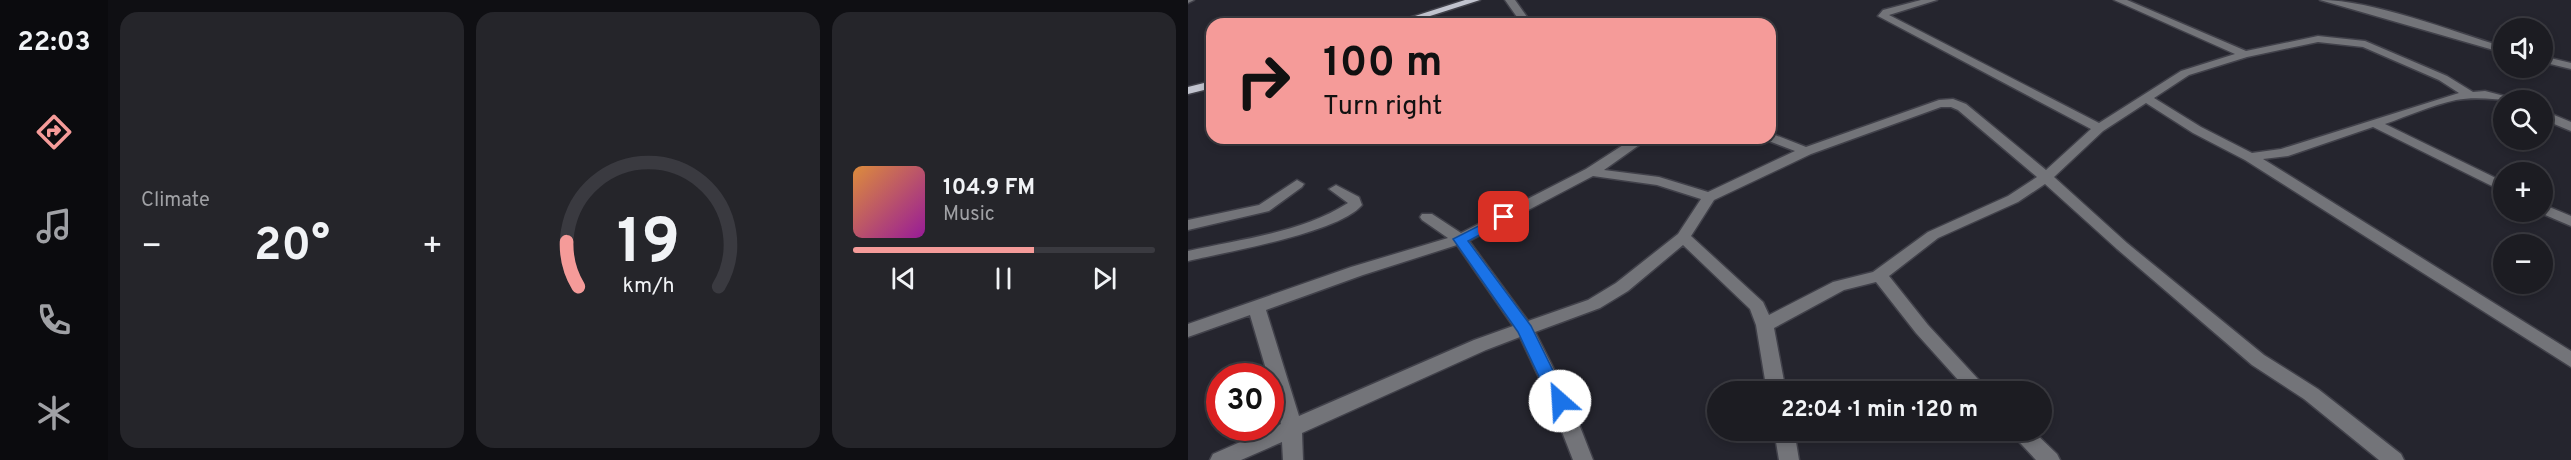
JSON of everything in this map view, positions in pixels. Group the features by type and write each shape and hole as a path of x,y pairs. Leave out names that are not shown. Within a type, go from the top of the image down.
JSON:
{"main road":[{"path":"1415,18 1475,0"},
{"path":"1430,18 1489,0"},
{"path":"1188,86 1206,82"},
{"path":"1188,91 1206,86"}],"street":[{"path":"1510,0 1523,18"},
{"path":"1932,0 1886,12 1883,16 2099,128"},
{"path":"2119,0 2163,16 2245,54"},
{"path":"2325,0 2381,13 2493,47"},
{"path":"1765,325 1839,286 1878,276 1933,236 2013,199 2046,177 2099,128 2185,73 2245,54 2330,38 2375,48 2443,78 2469,94"},
{"path":"2553,62 2571,66"},
{"path":"2250,157 2283,153 2469,94 2493,96"},
{"path":"2146,98 2197,130 2250,157 2571,360"},
{"path":"1220,460 1480,345 1594,304 1622,287 1683,237 1709,197 1806,151 1939,104 1953,103 1962,107 2046,177 2122,246 2258,360 2311,394 2394,460"},
{"path":"2553,119 2571,127"},
{"path":"2374,123 2493,182"},
{"path":"1776,139 1806,151"},
{"path":"1188,331 1256,306 1460,239 1591,172 1633,144"},
{"path":"1591,172 1659,181 1709,197"},
{"path":"1188,225 1264,208 1297,184"},
{"path":"1188,256 1321,222 1347,212 1355,205 1354,200 1336,189"},
{"path":"2553,213 2571,222"},
{"path":"1427,217 1460,239 1525,330 1560,401 1583,460"},
{"path":"1683,237 1742,289 1757,306 1765,325 1775,381"},
{"path":"1878,276 1886,281 1922,329 1971,381"},
{"path":"1256,306 1292,427 1293,460"},
{"path":"1786,441 1789,460"},
{"path":"2030,441 2050,460"}],"route":[{"path":"1504,217 1460,239 1525,330 1560,401"}]}
